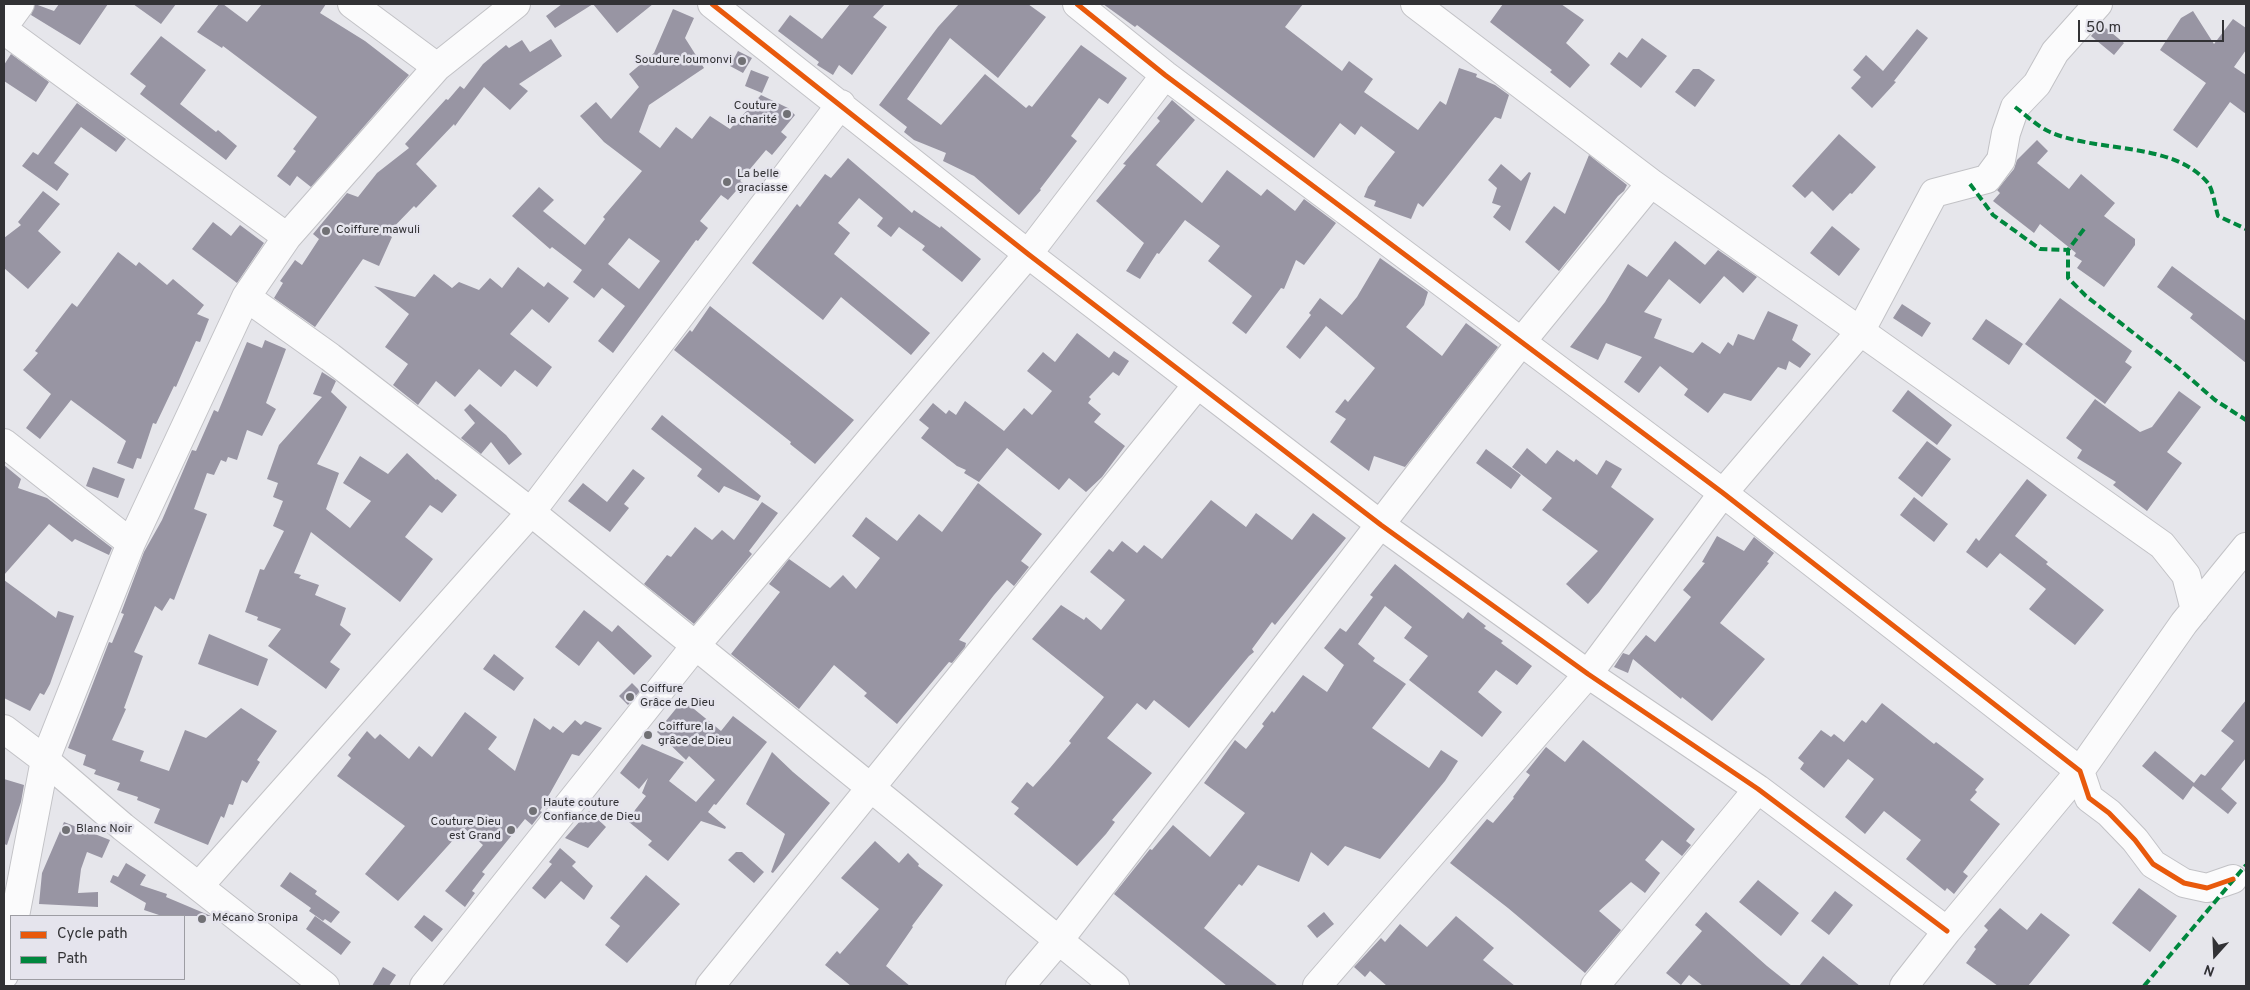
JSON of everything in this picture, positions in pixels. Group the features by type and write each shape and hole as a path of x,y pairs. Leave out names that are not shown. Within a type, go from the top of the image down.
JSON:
{"street":[{"path":"20,4 4,28 287,237"},
{"path":"352,4 437,67"},
{"path":"15,915 45,760 131,543 246,297 287,237 437,67 516,4"},
{"path":"712,4 841,104 1028,254 1381,525 1588,674 1758,789 1947,931"},
{"path":"1077,4 1165,75 1723,493 2080,771 2089,798 2129,834 2153,864 2184,883 2207,888 2233,879"},
{"path":"1415,4 1651,183 2162,545 2186,575 2195,610"},
{"path":"1318,986 1588,674 1723,493 1860,332 1934,193 1987,178 2001,160 2006,133 2015,107 2037,84 2055,52 2098,4"},
{"path":"424,986 696,645 1028,254 1165,75"},
{"path":"199,886 531,512 841,104"},
{"path":"1020,986 1059,940 1522,341 1651,183"},
{"path":"246,297 330,358 531,512 1115,986"},
{"path":"710,986 1197,385"},
{"path":"4,443 131,543"},
{"path":"1904,986 1947,931 2080,771 2195,610 2246,547"},
{"path":"4,729 45,760 123,827 326,986"},
{"path":"1594,986 1758,789"},
{"path":"4,975 10,942"}],"building":[{"path":"35,4 54,11 59,4 108,4 80,45 31,15"},
{"path":"133,4 176,4 161,24"},
{"path":"219,4 223,4 247,22 262,4 326,4 320,13 365,41 409,75 311,187 297,176 290,186 277,176 296,151 293,149 317,117 223,46 222,48 197,32"},
{"path":"562,4 593,4 555,28 546,16"},
{"path":"593,4 653,4 617,33"},
{"path":"850,4 885,4 873,17 887,27 852,75 839,65 833,75 817,65 819,62 778,31 790,15 822,39"},
{"path":"959,4 1028,4 1046,17 998,78 950,38 907,99 941,125 985,74 1026,108 1029,105 1032,107 1081,45 1127,78 1108,104 1099,98 1071,136 1077,141 1041,190 1019,215 974,176 943,161 946,153 914,140 904,132 907,127 879,105 938,27"},
{"path":"1103,4 1303,4 1285,27 1342,71 1349,61 1373,79 1364,92 1418,130 1440,101 1446,105 1459,68 1477,74 1476,77 1495,85 1509,95 1501,119 1495,117 1423,207 1418,203 1411,219 1374,206 1376,201 1364,197 1368,187 1395,152 1361,126 1355,135 1340,123 1314,158 1137,25 1135,27"},
{"path":"1503,4 1561,4 1584,20 1566,43 1590,65 1570,88 1550,72 1552,70 1490,22"},
{"path":"673,9 694,18 685,38 704,68 649,105 639,132 660,148 676,127 692,139 710,116 730,129 761,95 788,108 795,115 781,132 787,137 772,155 766,150 740,181 743,183 728,200 721,195 700,221 708,228 698,241 696,240 613,353 598,341 625,306 602,288 594,298 573,282 582,270 552,247 550,249 512,216 539,187 554,200 543,211 585,245 605,219 603,217 642,171 604,142 580,116 596,102 611,119 639,87 629,74 654,53","holes":["629,238 660,261 639,289 608,264"]},
{"path":"2193,11 2214,44 2233,19 2246,28 2246,50 2234,67 2246,75 2246,114 2230,102 2197,148 2173,130 2206,83 2160,50 2181,18"},
{"path":"2101,24 2124,43 2114,55 2091,36"},
{"path":"1917,29 1928,38 1894,81 1896,82 1872,108 1851,88 1861,77 1853,70 1866,55 1883,71"},
{"path":"161,36 206,70 180,104 216,132 218,130 237,146 226,160 140,94 146,86 130,74"},
{"path":"1642,38 1667,56 1641,88 1610,64 1619,52 1627,58"},
{"path":"551,39 562,56 519,84 528,91 510,110 484,87 455,126 454,124 416,164 437,186 416,208 414,206 387,234 392,237 379,266 363,259 315,327 274,298 283,283 280,281 295,260 302,265 319,239 313,234 347,193 358,197 377,173 409,148 405,144 446,99 448,100 460,86 464,89 483,64 506,45 509,48 522,40 530,52"},
{"path":"738,51 752,58 743,73 730,66"},
{"path":"11,54 49,82 36,102 4,81 4,65"},
{"path":"1693,69 1699,69 1715,80 1695,107 1675,92"},
{"path":"751,70 769,77 762,93 745,86"},
{"path":"1172,100 1195,120 1156,165 1202,203 1227,170 1261,196 1267,189 1295,211 1304,199 1336,223 1304,265 1296,260 1284,289 1281,288 1246,334 1232,323 1252,296 1208,261 1220,246 1185,220 1159,254 1157,253 1140,279 1126,271 1144,243 1096,201 1126,165 1123,164 1160,121 1157,118"},
{"path":"77,103 126,139 116,152 81,127 54,163 69,174 57,191 22,166 33,152 38,155"},
{"path":"1839,134 1876,167 1852,194 1850,193 1833,211 1812,191 1805,198 1792,186"},
{"path":"2037,140 2048,151 2037,163 2069,189 2081,174 2115,203 2104,216 2135,239 2135,245 2104,287 2077,268 2082,261 2074,256 2076,253 2040,224 2034,233 1993,201 2000,193 1997,190 2014,169 2017,160"},
{"path":"1589,155 1627,185 1559,271 1525,242 1554,206 1565,214"},
{"path":"848,158 912,213 914,210 940,228 941,226 981,259 962,282 922,250 925,246 899,227 891,237 877,226 883,218 859,198 838,223 850,233 834,254 930,333 911,355 841,297 823,320 752,263 797,204 800,207 825,174 831,178"},
{"path":"1501,164 1521,181 1529,172 1531,173 1510,231 1493,217 1501,206 1492,203 1497,188 1488,180"},
{"path":"43,191 60,204 38,231 61,252 28,289 4,268 4,238 21,225 18,222"},
{"path":"213,222 231,236 240,225 264,243 237,283 192,249"},
{"path":"1832,226 1860,249 1839,276 1810,253"},
{"path":"1675,241 1705,265 1718,250 1757,277 1743,293 1724,276 1700,304 1669,279 1644,312 1662,319 1654,338 1693,353 1702,342 1720,354 1728,342 1733,346 1738,334 1754,340 1768,311 1798,325 1792,340 1811,354 1800,368 1789,361 1786,370 1778,367 1751,401 1724,393 1708,413 1684,395 1688,389 1660,366 1639,393 1624,382 1642,357 1606,343 1598,360 1570,347 1605,302 1628,264 1647,277"},
{"path":"118,252 136,266 139,262 167,285 173,279 204,305 197,314 209,319 200,342 196,341 176,387 174,386 156,424 153,423 141,459 137,458 133,469 117,463 126,441 71,400 40,439 26,428 51,394 23,370 38,353 35,351 72,303 77,307"},
{"path":"1380,258 1428,292 1424,305 1406,327 1442,356 1466,323 1498,347 1405,467 1374,456 1369,471 1330,442 1346,419 1335,412 1345,399 1348,402 1375,368 1326,326 1300,359 1286,347 1311,315 1309,313 1320,298 1342,315 1357,297"},
{"path":"2172,266 2246,321 2246,363 2190,318 2193,314 2157,287"},
{"path":"518,267 544,287 548,282 569,298 549,323 532,309 510,334 552,367 537,387 515,370 501,387 479,369 455,397 436,381 418,405 393,385 408,364 385,347 409,314 374,286 415,297 434,274 452,288 459,282 479,290 490,278 502,288"},
{"path":"2060,298 2132,351 2125,362 2132,367 2105,404 2025,344"},
{"path":"1902,304 1931,323 1922,337 1893,318"},
{"path":"710,306 854,420 815,464 790,444 791,442 674,350 690,330 692,332"},
{"path":"1986,319 2023,344 2009,365 1972,339"},
{"path":"1077,333 1109,358 1114,351 1129,361 1119,376 1113,372 1089,397 1091,399 1088,403 1101,414 1094,422 1125,446 1102,477 1086,492 1069,478 1059,490 1007,448 979,482 964,473 966,470 957,466 921,438 929,428 919,420 933,403 946,414 949,410 956,415 965,401 1004,431 1024,408 1032,415 1052,391 1027,371 1043,352 1055,362"},
{"path":"265,340 286,349 266,403 276,409 262,436 247,430 237,460 228,457 226,462 221,460 214,475 207,473 194,509 207,514 174,600 170,598 162,611 155,606 134,652 143,656 124,708 126,709 112,740 144,751 140,761 169,771 185,730 206,738 241,708 277,731 257,760 260,762 247,783 242,780 233,805 229,804 224,818 221,816 208,845 154,823 160,809 137,800 138,797 117,790 120,783 94,774 96,770 83,765 86,755 68,748 109,642 112,643 124,614 121,613 144,552 162,520 192,450 196,451 214,410 218,412 247,342 262,348"},
{"path":"322,372 336,381 331,392 347,407 317,464 339,473 326,509 350,528 371,501 343,483 360,456 388,474 407,453 436,480 457,495 442,513 430,505 405,537 433,559 400,602 311,532 294,573 301,575 299,578 319,585 315,595 346,608 340,625 351,634 330,662 340,669 326,689 268,646 281,629 257,620 258,617 245,612 260,569 264,570 284,531 273,526 283,501 273,497 278,483 267,479 279,445 322,397 313,394"},
{"path":"1908,390 1952,425 1937,445 1892,411"},
{"path":"2179,391 2201,407 2167,452 2182,463 2147,511 2113,485 2116,482 2077,458 2082,450 2066,438 2095,399 2140,432 2152,427"},
{"path":"470,404 506,435 522,454 509,465 491,442 481,454 461,438 475,423 464,410"},
{"path":"662,415 761,496 758,501 724,486 719,493 697,476 702,469 651,429"},
{"path":"1927,441 1951,459 1922,497 1898,478"},
{"path":"1527,448 1546,464 1557,450 1574,462 1576,459 1597,475 1606,460 1622,469 1611,487 1654,519 1588,604 1566,584 1598,551 1542,510 1552,498 1512,467"},
{"path":"1486,449 1521,475 1511,489 1476,463"},
{"path":"4,465 21,479 18,488 47,498 112,548 109,555 75,539 72,542 49,524 4,575"},
{"path":"93,467 125,479 118,498 86,486"},
{"path":"633,469 645,478 624,504 629,508 610,532 568,501 583,483 607,502"},
{"path":"2027,479 2047,495 2015,536 2048,562 2046,564 2104,610 2075,645 2029,609 2046,589 2000,553 1987,568 1966,552 1976,538 1979,541"},
{"path":"978,483 1042,534 1021,561 1029,567 1014,586 1007,580 994,595 959,640 966,643 965,647 952,663 949,662 897,724 864,696 867,693 834,665 799,709 731,654 780,592 769,584 789,559 830,588 843,575 856,589 880,558 852,536 866,517 897,541 919,514 942,532"},
{"path":"1914,497 1948,524 1934,542 1900,515"},
{"path":"1211,500 1246,527 1256,513 1292,540 1313,513 1346,538 1275,625 1272,622 1252,649 1254,652 1189,728 1154,700 1146,710 1137,703 1107,738 1152,773 1112,820 1115,822 1106,834 1077,866 1014,814 1019,808 1011,802 1027,782 1033,787 1050,768 1071,743 1069,741 1104,697 1032,639 1061,605 1084,620 1086,617 1101,630 1125,600 1090,572 1109,549 1113,552 1122,541 1137,553 1144,545 1162,559"},
{"path":"762,502 778,513 749,551 752,554 694,624 644,584 667,555 671,557 695,527 712,540 722,530 734,540"},
{"path":"1717,536 1744,551 1754,537 1774,553 1767,562 1769,563 1720,623 1765,659 1712,721 1682,697 1681,699 1633,659 1628,673 1614,667 1623,653 1629,655 1646,635 1655,642 1691,597 1683,590 1705,563 1702,562"},
{"path":"1395,564 1463,619 1468,612 1486,626 1484,628 1503,641 1501,643 1532,666 1517,685 1496,670 1478,692 1502,712 1482,737 1409,680 1428,656 1404,638 1412,627 1385,606 1358,644 1375,658 1373,661 1406,684 1372,728 1429,768 1441,750 1458,761 1445,781 1380,859 1345,846 1328,866 1311,852 1299,882 1258,865 1242,886 1239,884 1204,928 1278,986 1227,986 1114,894 1150,849 1152,850 1173,825 1210,857 1245,813 1204,783 1235,740 1246,749 1264,726 1262,724 1272,711 1274,713 1303,675 1327,692 1344,665 1324,648 1340,628 1346,632 1373,597 1370,595"},
{"path":"4,580 56,618 58,611 74,616 50,684 44,695 40,693 30,711 4,698"},
{"path":"584,610 612,632 618,625 652,656 634,675 598,641 579,666 555,647"},
{"path":"209,634 268,659 258,686 198,664"},
{"path":"494,654 524,678 514,691 483,669"},
{"path":"632,683 640,691 628,705 619,696"},
{"path":"683,700 721,731 733,716 767,742 716,805 714,804 708,812 726,827 725,829 701,821 668,861 648,845 652,841 629,822 635,810 646,796 642,793 648,778 639,789 620,773 642,744 684,762 669,781 696,802 715,780 689,756 686,760 657,732"},
{"path":"2246,700 2246,758 2221,789 2237,803 2228,814 2193,786 2183,800 2142,766 2155,751 2194,783 2201,774 2205,776 2234,741 2221,731"},
{"path":"1882,703 1934,744 1936,742 1984,779 1970,800 2000,824 1963,872 1968,876 1954,894 1947,888 1945,891 1906,859 1921,840 1884,811 1865,834 1845,817 1874,779 1848,759 1824,788 1800,769 1804,763 1798,758 1821,730 1831,737 1834,734 1844,742 1862,720 1866,723"},
{"path":"465,712 497,737 488,749 515,771 534,718 550,730 553,726 563,733 575,720 581,725 585,721 602,728 579,756 572,754 540,811 542,812 532,825 525,819 482,872 485,874 472,891 475,893 465,907 445,891 483,845 464,828 398,901 365,874 405,826 337,776 351,758 348,755 367,731 375,739 380,734 409,759 419,746 432,757"},
{"path":"1583,740 1695,829 1686,841 1691,845 1682,856 1662,840 1645,860 1660,873 1645,893 1631,882 1599,911 1621,930 1585,973 1508,908 1450,863 1487,819 1493,823 1514,798 1530,775 1526,772 1546,747 1565,762"},
{"path":"772,752 830,803 773,873 771,872 785,834 746,804"},
{"path":"4,779 24,785 21,802 7,845 4,844"},
{"path":"589,811 606,827 588,848 565,838"},
{"path":"64,822 110,840 102,858 87,852 81,869 78,893 98,892 98,907 39,904 42,873"},
{"path":"875,841 899,863 908,853 919,864 918,866 943,885 912,926 886,966 910,986 851,986 825,965 837,951 840,954 879,909 841,878"},
{"path":"560,848 576,862 572,866 593,886 584,900 561,881 545,899 532,888 552,864 549,862"},
{"path":"736,852 742,852 764,872 754,883 728,860"},
{"path":"126,863 146,875 140,885 167,894 166,897 211,916 159,915 144,910 146,903 110,882 113,875 118,877"},
{"path":"290,872 317,891 315,894 340,912 331,923 325,919 323,921 309,911 311,908 280,886"},
{"path":"646,875 680,904 627,963 605,945 620,926 610,918"},
{"path":"1758,880 1799,913 1781,936 1739,902"},
{"path":"2139,888 2177,916 2150,952 2112,923"},
{"path":"1835,891 1853,905 1829,935 1811,921"},
{"path":"2000,908 2027,930 2041,913 2070,935 2028,986 1998,986 1966,963 1976,949 1974,947 1988,930 1984,926"},
{"path":"1324,912 1334,924 1317,938 1307,926"},
{"path":"1706,912 1792,986 1703,986 1689,975 1681,985 1666,973 1702,931 1695,925"},
{"path":"424,915 443,929 432,942 414,927"},
{"path":"315,916 351,942 341,955 306,929"},
{"path":"1456,916 1494,948 1483,960 1515,986 1387,986 1370,971 1365,977 1354,967 1381,938 1385,942 1400,924 1427,947"},
{"path":"1823,956 1860,986 1799,986"},
{"path":"383,967 396,975 389,986 372,986"}],"marked path":[{"path":"2015,107 2050,132 2090,143 2155,154 2175,160 2193,170 2208,183 2213,194 2218,216 2246,229"},
{"path":"1970,184 1993,215 2040,249 2068,250"},
{"path":"2084,229 2068,250 2068,278 2086,296 2177,367 2215,400 2246,420"},
{"path":"2144,986 2246,865"}],"cycle path":[{"path":"712,4 1028,254 1381,525 1588,674 1758,789 1947,931"},
{"path":"1077,4 1165,75 1723,493 2080,771 2089,798 2109,813 2135,840 2153,864 2184,883 2207,888 2233,879"}],"place":[{"name":"Soudure loumonvi","path":"742,61"},
{"name":"Couture la charité","path":"787,114"},
{"name":"La belle graciasse","path":"727,182"},
{"name":"Coiffure mawuli","path":"326,231"},
{"name":"Coiffure Grâce de Dieu","path":"630,697"},
{"name":"Coiffure la grâce de Dieu","path":"648,735"},
{"name":"Haute couture Confiance de Dieu","path":"533,811"},
{"name":"Blanc Noir","path":"66,830"},
{"name":"Couture Dieu est Grand","path":"511,830"},
{"name":"Mécano Sronipa","path":"202,919"}]}
